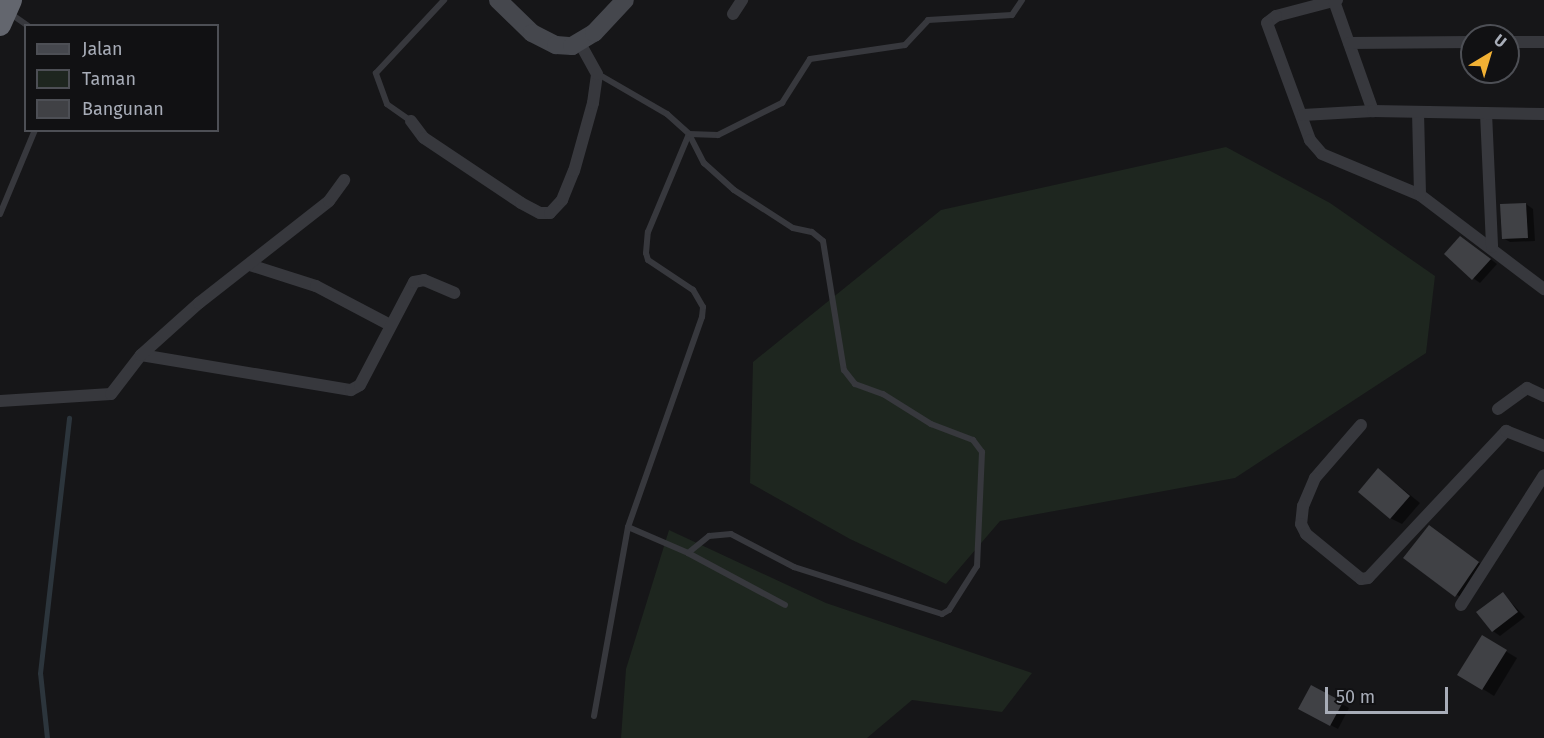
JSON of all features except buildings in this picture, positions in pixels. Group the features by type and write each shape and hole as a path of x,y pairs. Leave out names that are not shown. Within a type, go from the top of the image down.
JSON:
{"street":[{"path":"498,0 546,41 556,45 580,44 625,0"},
{"path":"733,14 742,0"},
{"path":"1373,111 1336,0 1316,2 1276,16 1267,23 1303,115 1305,131 1322,154 1420,195 1492,247 1544,289"},
{"path":"1349,43 1460,42"},
{"path":"1520,42 1544,42"},
{"path":"411,121 424,138 521,203 540,213 550,213 562,200 574,171 597,74 580,44"},
{"path":"1303,115 1373,111 1544,114"},
{"path":"1418,112 1420,195"},
{"path":"1486,113 1492,247"},
{"path":"0,401 111,394 141,355 200,303 329,201 344,180"},
{"path":"250,265 316,286 390,325"},
{"path":"141,355 351,390 360,385 416,280 454,293"},
{"path":"1498,409 1527,388 1544,396"},
{"path":"1361,425 1315,478 1303,506 1301,524 1306,534 1361,579 1368,578 1506,431 1544,446"},
{"path":"1461,605 1544,475"}],"lane":[{"path":"411,121 387,104 376,73 444,0"},
{"path":"689,134 718,135 782,103 795,87 800,69 810,59 903,46 928,20 1012,15 1022,0"},
{"path":"6,12 25,24"},
{"path":"597,74 667,114 689,134 715,175 793,228 812,232 823,241 844,370 855,384 883,394 931,424 973,440 984,460 979,489 977,566 949,610 942,614 794,567 731,534 709,536 688,554"},
{"path":"0,214 34,132"},
{"path":"594,716 628,527 702,317 703,308 693,290 648,260 646,253 648,232 689,134"},
{"path":"628,527 688,554 785,605"}],"green space":[{"path":"1226,147 1330,203 1435,276 1426,353 1235,478 1000,521 946,584 850,539 750,483 753,362 941,210"},
{"path":"669,530 826,603 1032,673 1002,712 912,700 867,738 621,738 626,669"}],"waterway":[{"path":"47,738 40,673 69,418"}]}
